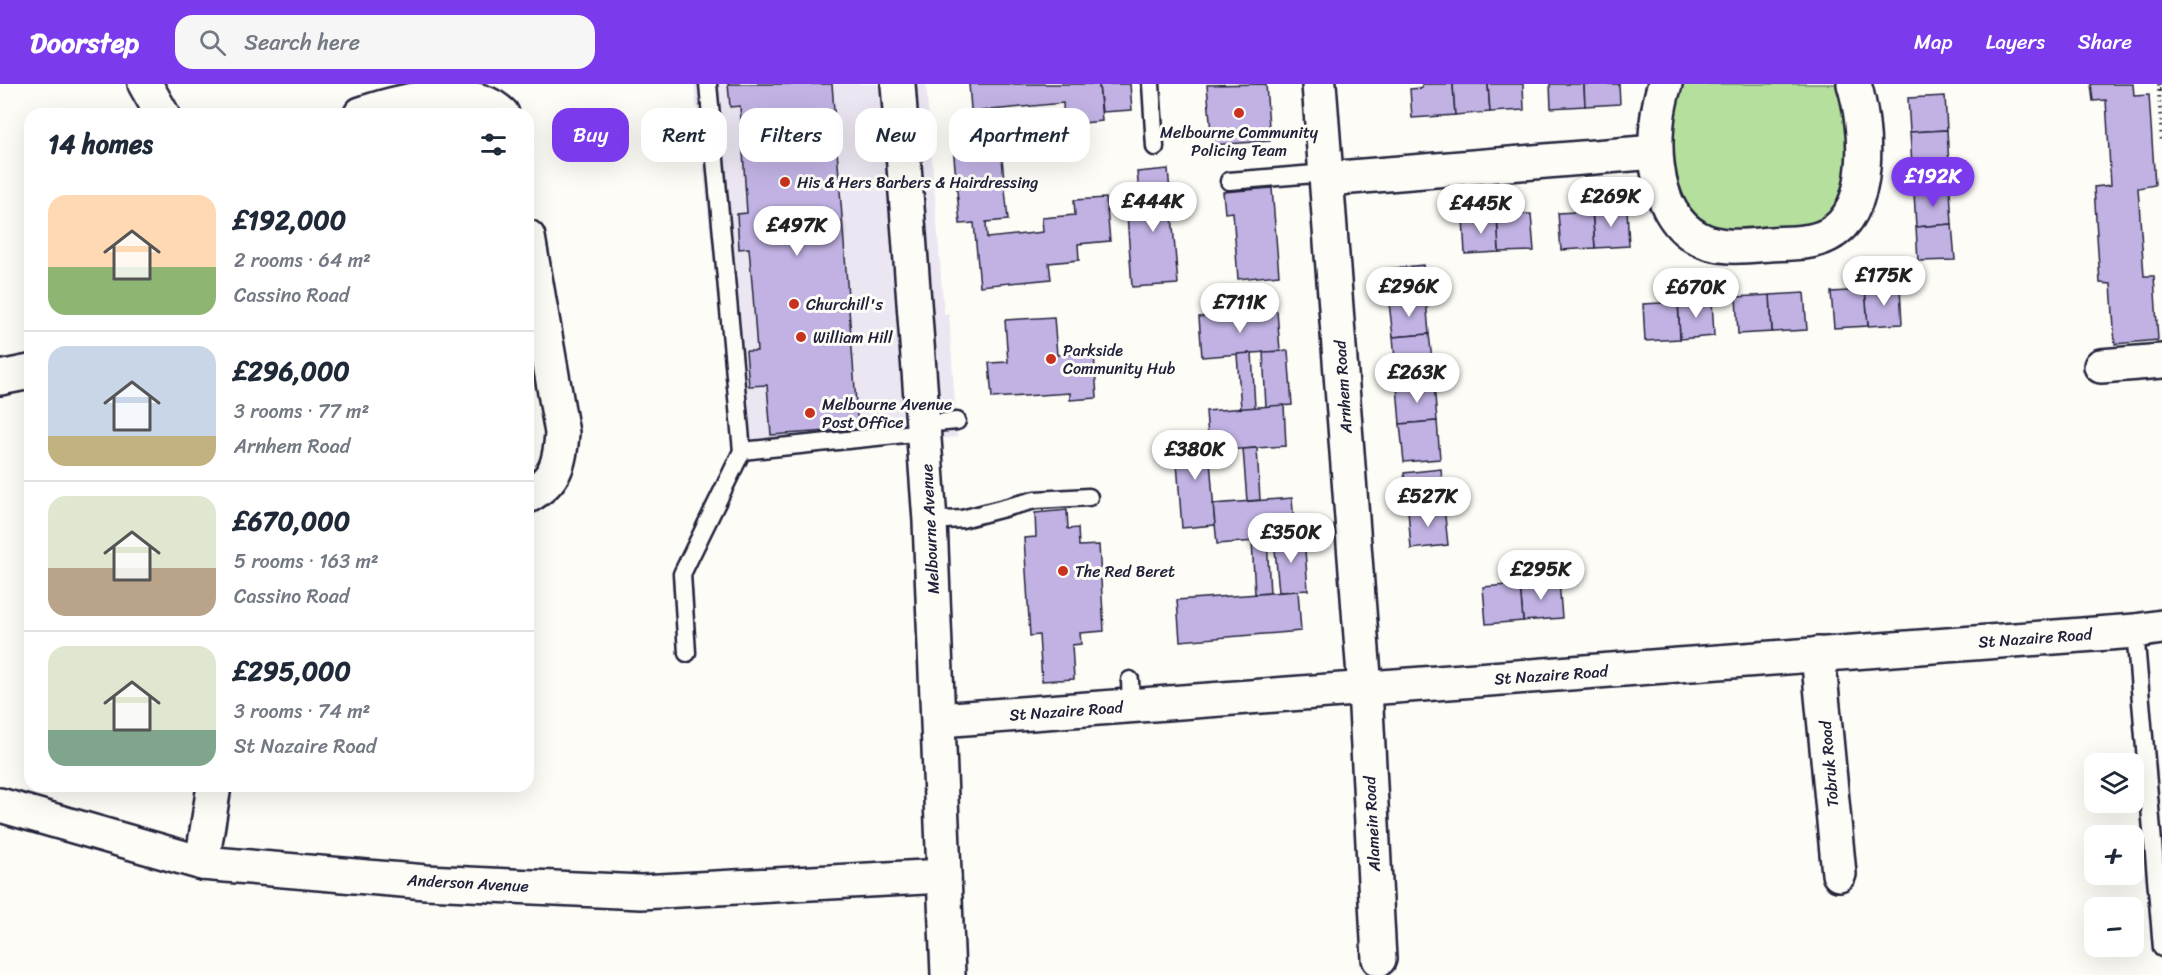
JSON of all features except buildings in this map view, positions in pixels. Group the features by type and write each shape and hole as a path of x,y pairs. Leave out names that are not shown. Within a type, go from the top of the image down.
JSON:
{"street":[{"path":"145,84 159,108"},
{"name":"Melbourne Avenue","path":"898,84 930,521 948,975"},
{"name":"Arnhem Road","path":"1319,84 1365,690"},
{"path":"1665,84 1658,105 1654,152 1669,208 1682,225 1698,238 1735,247 1810,241 1828,235 1847,221 1859,197 1863,161 1860,102 1854,84"},
{"path":"378,108 438,87 463,86 483,93 497,108"},
{"path":"1327,176 1654,152"},
{"path":"534,272 562,433 560,461 548,482 534,492"},
{"path":"2101,366 2162,362"},
{"path":"0,378 24,373"},
{"name":"St Nazaire Road","path":"939,720 1130,693 1365,690 2148,629"},
{"name":"Tobruk Road","path":"1818,654 1839,874"},
{"name":"Alamein Road","path":"1365,690 1379,959"},
{"path":"202,863 213,792"},
{"name":"Anderson Avenue","path":"0,805 202,863 426,882 642,892 944,876"}],"lane":[{"path":"687,653 682,574 742,451 708,84"},
{"path":"1151,84 1155,147"},
{"path":"1229,181 1327,176"},
{"path":"742,451 924,428 957,421"},
{"path":"930,521 962,519 1035,500 1089,497"},
{"path":"2148,629 2162,948"}],"path":[{"path":"2158,84 2162,144"}],"shaded area":[{"path":"694,84 926,84 928,108 855,108 855,162 932,162 944,314 949,314 957,437 760,456 734,447 703,162 727,162 727,108 697,108"}],"green space":[{"path":"1681,84 1840,84 1852,174 1842,203 1819,222 1802,227 1741,233 1714,230 1692,215 1682,200 1676,183 1672,115 1675,97"}],"place":[{"name":"Melbourne Community Policing Team","path":"1239,113"},
{"name":"His & Hers Barbers & Hairdressing","path":"785,182"},
{"name":"Churchill's","path":"794,304"},
{"name":"William Hill","path":"801,337"},
{"name":"Parkside Community Hub","path":"1051,359"},
{"name":"Melbourne Avenue Post Office","path":"810,413"},
{"name":"The Red Beret","path":"1063,571"}]}
